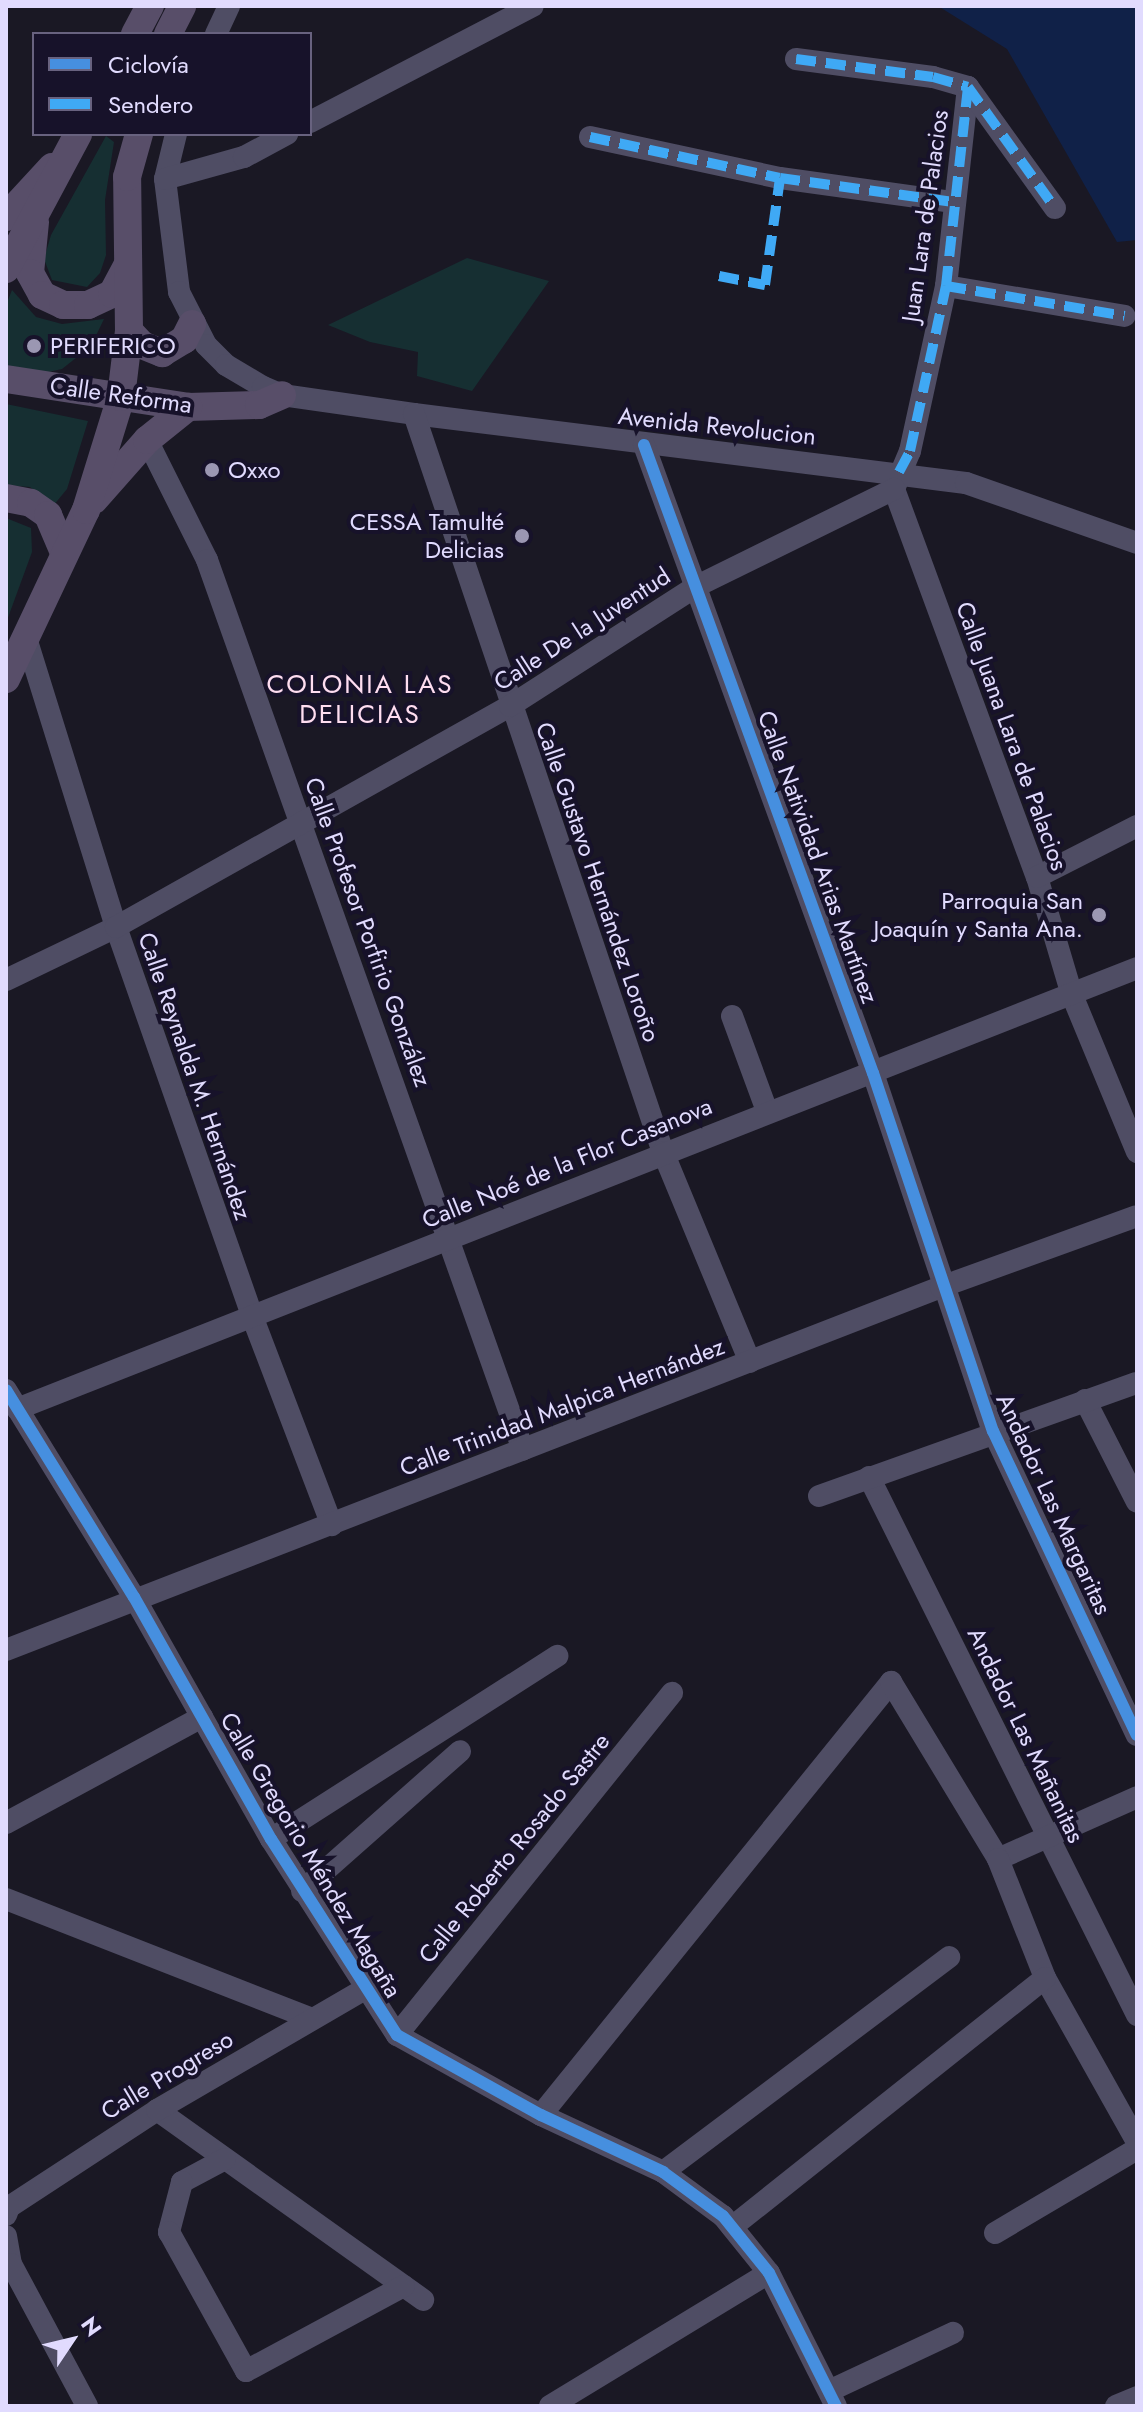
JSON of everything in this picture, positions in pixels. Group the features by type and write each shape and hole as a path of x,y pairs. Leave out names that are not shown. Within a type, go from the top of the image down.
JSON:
{"main road":[{"path":"136,32 150,6"},
{"path":"169,32 182,6"},
{"path":"86,510 121,397 129,331 127,177 138,136"},
{"path":"6,217 76,138"},
{"path":"6,269 35,222 76,138"},
{"path":"35,222 30,273 42,295 63,305 88,305 112,294 128,265"},
{"path":"129,331 142,345 162,353 184,340 192,324"},
{"name":"Calle Reforma","path":"6,379 188,407 259,405 282,395"},
{"path":"6,679 63,551 86,510 147,440 188,407"},
{"path":"6,498 31,503 48,515 63,551"}],"street":[{"path":"217,32 229,6"},
{"path":"312,121 533,6"},
{"name":"Juan Lara de Palacios","path":"796,59 933,77 968,87 946,286 910,451 896,481"},
{"path":"968,87 1055,208"},
{"path":"176,136 165,179 244,157 283,136"},
{"path":"590,137 780,178 953,202"},
{"name":"Avenida Revolucion","path":"165,179 179,292 192,324 226,365 282,395 896,481 966,483 1137,543"},
{"path":"946,286 1125,316"},
{"name":"Calle Gustavo Hernández Loroño","path":"414,414 663,1152 750,1362"},
{"name":"Calle Profesor Porfirio González","path":"147,440 207,560 451,1237 523,1450"},
{"name":"Calle Natividad Arias Martínez","path":"644,445 873,1073 941,1287"},
{"name":"Calle De la Juventud","path":"6,980 116,927 300,821 510,706 697,586 896,481"},
{"name":"Calle Juana Lara de Palacios","path":"896,481 1037,877 1072,995 1137,1152"},
{"name":"Calle Reynalda M. Hernández","path":"26,638 116,927 252,1316 332,1525"},
{"path":"1037,877 1137,826"},
{"name":"Calle Noé de la Flor Casanova","path":"11,1400 252,1316 1137,968"},
{"path":"732,1016 767,1111"},
{"name":"Calle Trinidad Malpica Hernández","path":"6,1650 134,1597 332,1525 941,1287 1137,1216"},
{"name":"Andador Las Margaritas","path":"941,1287 993,1431 1137,1735"},
{"path":"819,1496 993,1431 1137,1383"},
{"name":"Calle Gregorio Méndez Magaña","path":"11,1400 134,1597 302,1891 363,1990 397,2035 541,2115 663,2172 732,2227 769,2273 832,2398"},
{"path":"1085,1400 1137,1502"},
{"name":"Andador Las Mañanitas","path":"869,1477 1137,2015"},
{"path":"271,1839 557,1656"},
{"path":"541,2115 885,1684 896,1684 998,1859 1045,1978 1137,2142"},
{"name":"Calle Roberto Rosado Sastre","path":"397,2035 672,1693"},
{"path":"6,1823 202,1717"},
{"path":"302,1891 460,1751"},
{"path":"998,1859 1050,1840 1137,1797"},
{"path":"6,1899 312,2019"},
{"path":"663,2172 949,1957"},
{"path":"732,2227 1045,1978"},
{"name":"Calle Progreso","path":"6,2215 157,2110 363,1990"},
{"path":"157,2110 423,2300"},
{"path":"995,2233 1137,2149"},
{"path":"225,2159 182,2182 169,2232 246,2371 404,2286"},
{"path":"6,2236 11,2264 87,2406"},
{"path":"550,2406 769,2273"},
{"path":"832,2398 953,2333"},
{"path":"1116,2406 1137,2397"}],"green space":[{"path":"106,136 114,142 105,200 106,255 100,273 87,287 52,280 44,259 51,235"},
{"path":"467,258 549,281 472,391 417,376 418,352 370,342 328,325"},
{"path":"12,290 36,317 62,324 104,319 91,346 62,369 39,374 6,365 6,305"},
{"path":"6,404 88,421 67,489 53,506 30,487 6,485"},
{"path":"6,518 31,528 32,552 6,623"}],"water":[{"path":"938,6 1137,6 1137,240 1117,242 1007,49"}],"marked path":[{"path":"796,59 933,77 968,87"},
{"path":"968,87 1055,208"},
{"path":"899,472 910,451 946,286 968,87"},
{"path":"590,137 780,178 953,202"},
{"path":"719,276 765,285 780,178"},
{"path":"946,286 1125,316"}],"cycle path":[{"path":"644,445 873,1073 993,1431 1137,1735"},
{"path":"6,1390 134,1597 271,1839 397,2035 541,2115 663,2172 723,2216 769,2273 836,2406"}],"place":[{"name":"PERIFERICO","path":"34,346"},
{"name":"Oxxo","path":"212,470"},
{"name":"CESSA Tamulté Delicias","path":"522,536"},
{"name":"Parroquia San Joaquín y Santa Ana.","path":"1099,915"}],"district":[{"name":"COLONIA LAS DELICIAS","path":"360,700"}]}
